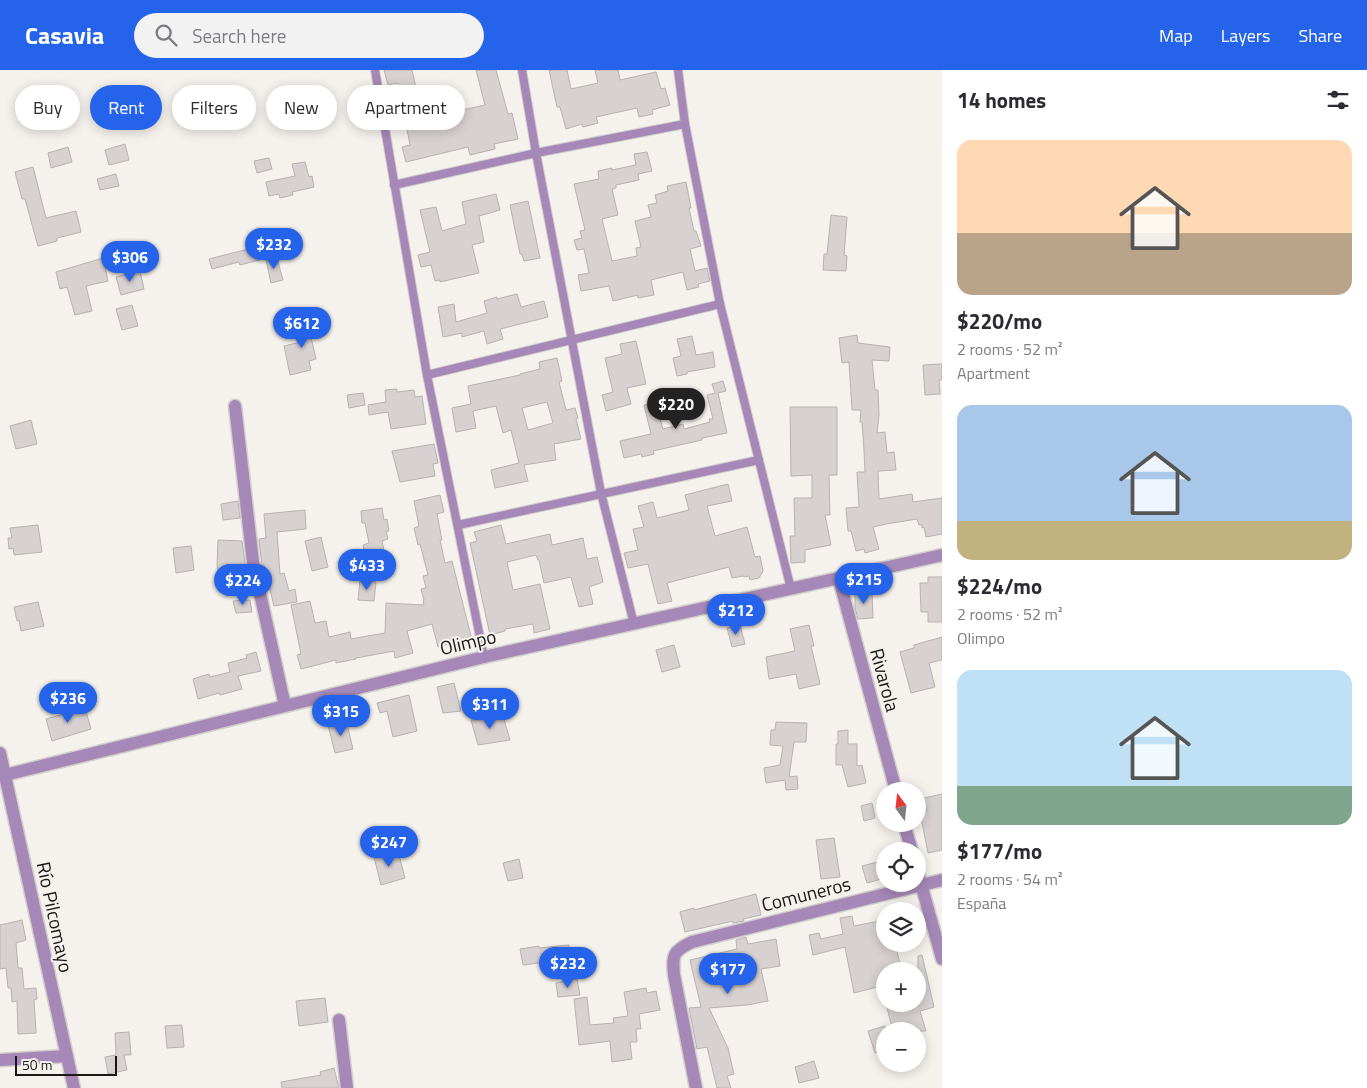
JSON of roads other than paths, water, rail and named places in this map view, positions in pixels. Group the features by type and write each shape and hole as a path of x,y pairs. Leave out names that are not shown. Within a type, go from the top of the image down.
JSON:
{"street":[{"path":"235,406 253,562 285,706"},
{"name":"Olimpo","path":"5,775 484,657 942,555"},
{"name":"Rivarola","path":"839,579 894,782"},
{"name":"Río Pilcomayo","path":"0,754 74,1088"},
{"name":"Comuneros","path":"926,879 942,880"},
{"name":"Comuneros","path":"696,1088 672,959 679,948 692,942 876,891"},
{"path":"923,892 942,960"},
{"path":"338,1020 347,1088"},
{"path":"0,1060 66,1056"}],"lane":[{"path":"375,70 427,375 484,657"},
{"path":"522,70 601,493 634,624"},
{"path":"678,70 685,124 720,304 791,589"},
{"path":"394,185 536,153 685,124"},
{"path":"427,375 720,304"},
{"path":"458,525 759,460"}]}
